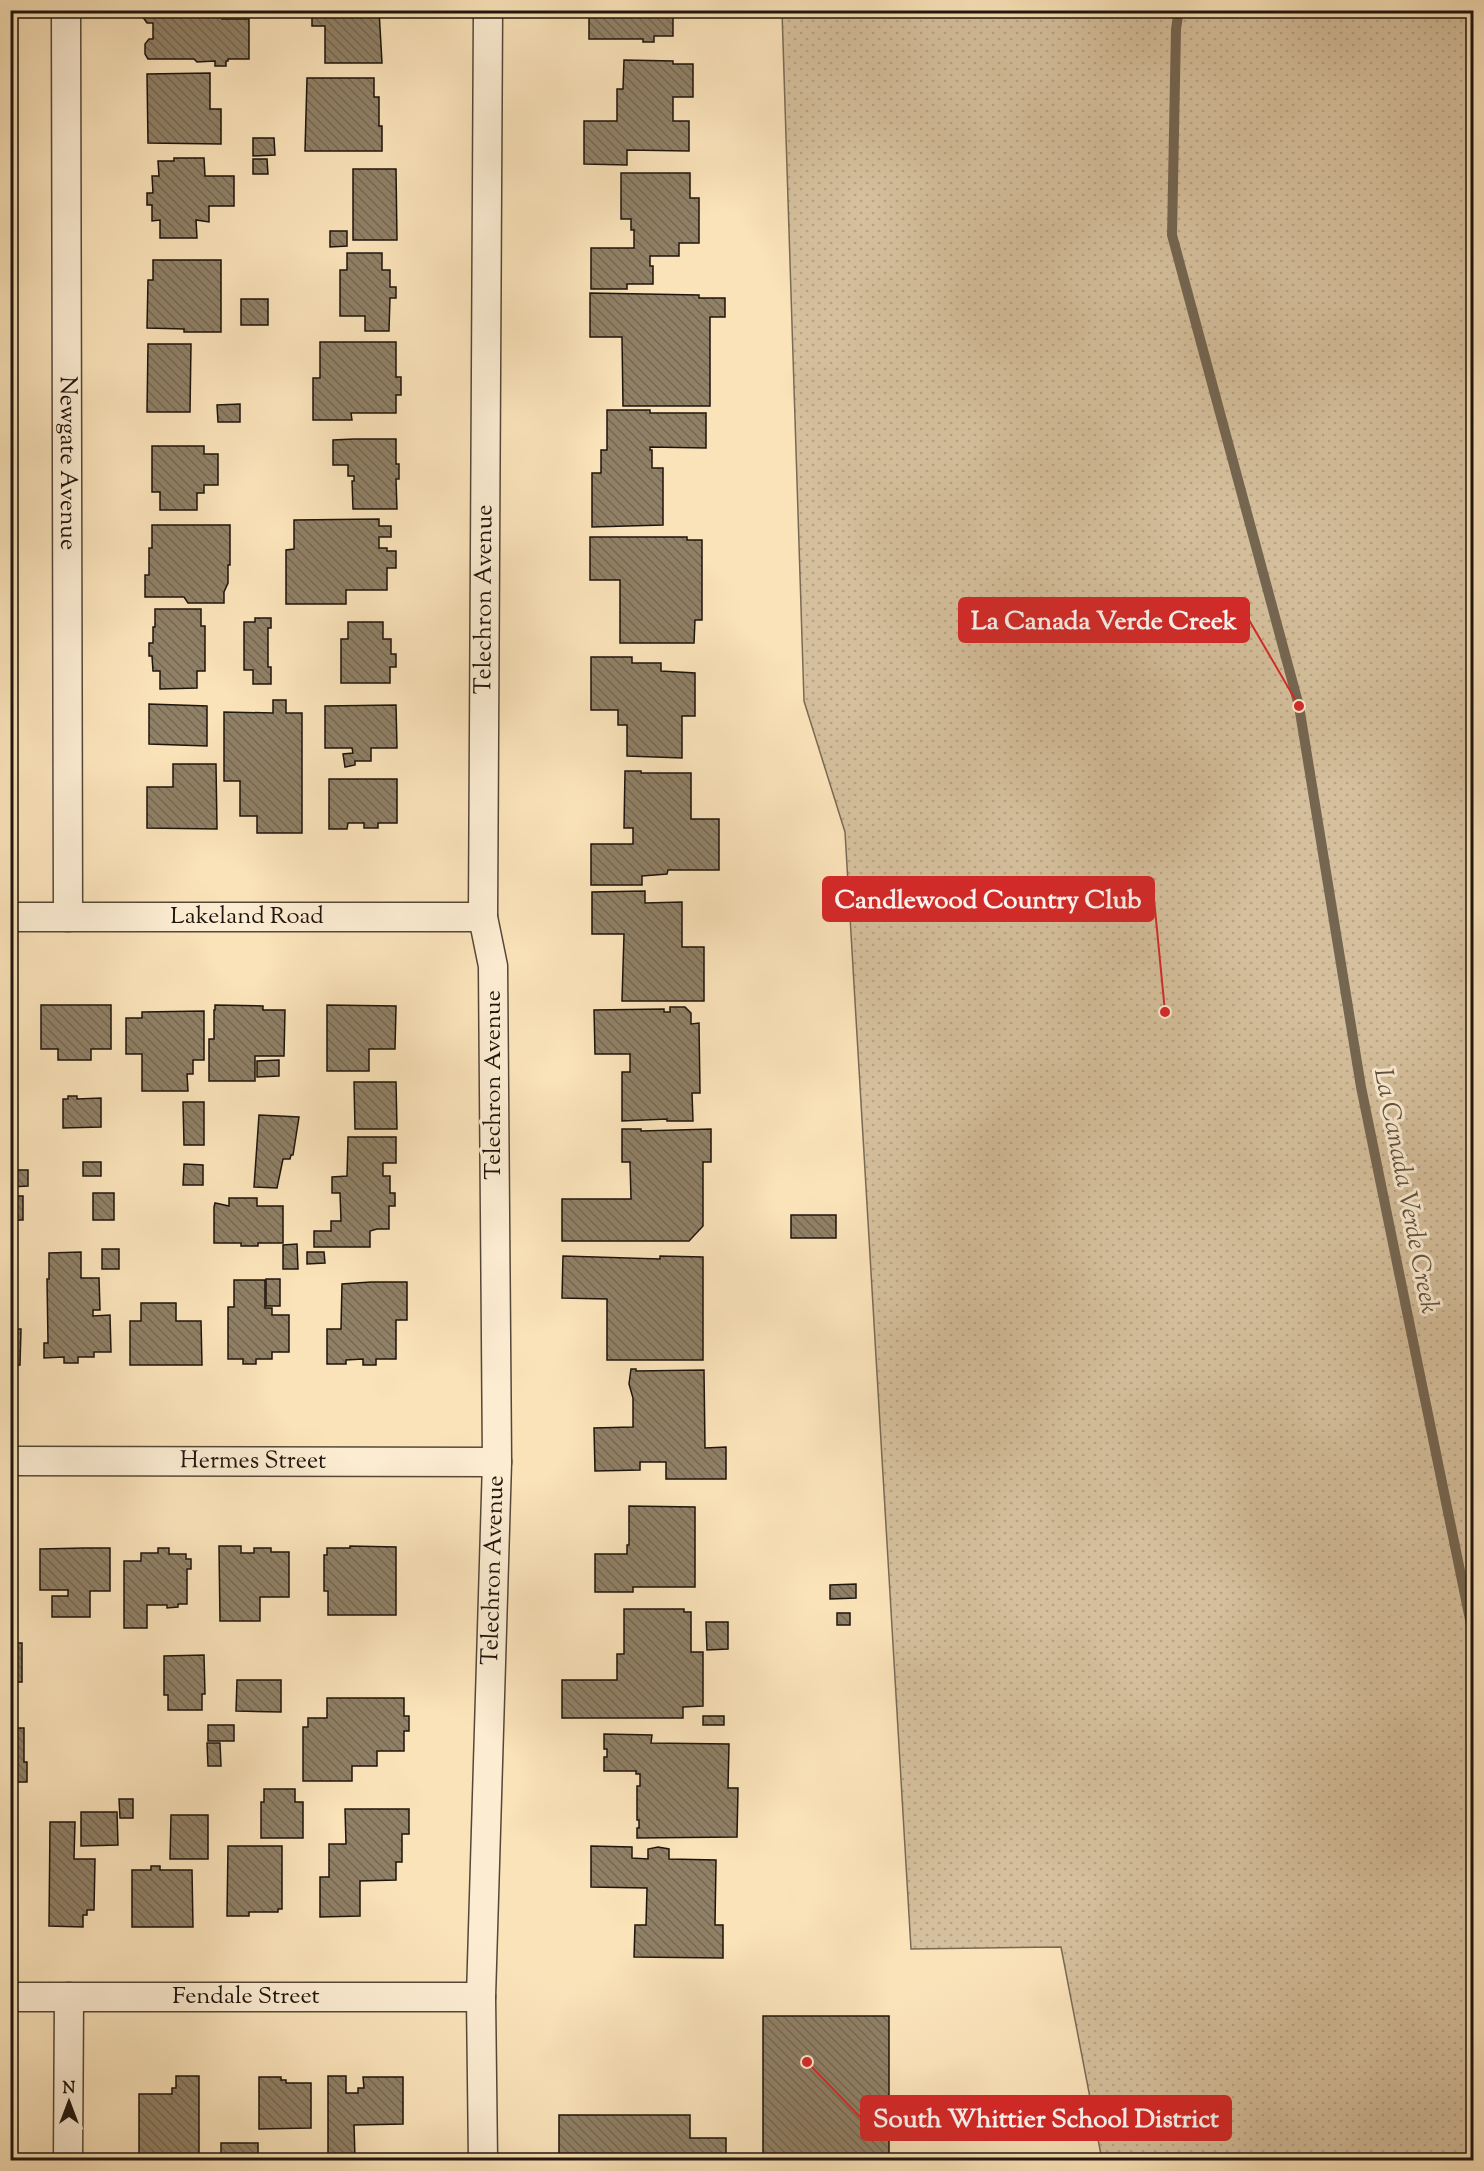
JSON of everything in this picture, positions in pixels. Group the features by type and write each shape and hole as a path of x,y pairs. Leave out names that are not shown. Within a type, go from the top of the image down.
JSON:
{"street":[{"name":"Newgate Avenue","path":"66,10 68,917"},
{"name":"Telechron Avenue","path":"483,2160 481,1997 497,1462 493,966 483,917 488,10"},
{"name":"Lakeland Road","path":"10,917 483,917"},
{"name":"Hermes Street","path":"10,1461 497,1462"},
{"name":"Fendale Street","path":"10,1997 481,1997"},
{"path":"68,2160 69,1997"}],"shaded area":[{"path":"782,11 1473,11 1473,2160 1102,2160 1061,1947 911,1949 845,832 804,701"}],"building":[{"path":"145,10 222,10 222,19 249,19 249,59 228,59 226,66 215,66 215,61 148,59 145,54 145,44 149,39 153,39 153,23 147,23 142,16"},
{"path":"226,10 271,10 271,14 226,15"},
{"path":"283,10 299,10 298,17 283,17"},
{"path":"312,10 379,10 382,63 325,63 325,26 312,26"},
{"path":"589,10 673,10 673,36 654,36 654,42 643,42 643,39 589,39"},
{"path":"624,60 673,61 673,64 693,64 693,97 673,97 673,121 689,121 689,151 627,150 627,165 584,164 584,121 617,121 617,89 623,89"},
{"path":"210,73 210,109 221,109 221,144 148,143 147,74"},
{"path":"307,78 374,78 374,97 379,97 382,151 305,151"},
{"path":"253,138 274,138 275,155 253,156"},
{"path":"174,158 204,158 205,176 234,176 234,206 209,206 209,222 196,220 197,238 160,238 160,220 152,221 152,205 147,205 147,193 153,193 152,176 159,176 158,161 174,161"},
{"path":"253,159 267,159 268,174 253,174"},
{"path":"353,169 396,169 397,240 353,240"},
{"path":"621,173 690,173 690,198 699,198 699,243 679,243 679,256 650,256 650,266 653,266 653,284 627,284 627,289 591,289 591,248 634,248 634,230 631,230 631,219 621,219"},
{"path":"330,231 347,231 347,246 330,247"},
{"path":"347,253 382,253 382,270 390,270 390,287 396,287 396,298 390,298 389,331 365,331 365,316 340,316 340,270 347,270"},
{"path":"153,260 221,260 221,332 184,332 184,329 147,328 148,280 153,280"},
{"path":"590,293 699,295 699,298 725,298 725,317 710,317 710,406 623,406 622,337 590,337"},
{"path":"241,299 268,299 268,325 241,325"},
{"path":"320,342 396,342 396,377 401,377 401,395 396,395 396,413 351,413 352,420 313,420 313,378 320,378"},
{"path":"148,344 191,344 190,412 147,412"},
{"path":"240,404 240,422 218,422 217,405"},
{"path":"607,410 706,413 706,448 650,447 652,468 663,468 663,525 592,527 592,473 601,473 601,450 607,450"},
{"path":"396,439 396,464 399,464 399,479 396,479 397,509 353,509 352,481 354,481 354,476 348,476 348,465 333,465 333,440"},
{"path":"152,446 204,446 204,454 218,454 218,485 204,485 204,493 197,493 197,510 160,510 160,492 152,492"},
{"path":"379,519 379,526 391,526 391,537 379,537 379,548 396,551 396,568 387,568 387,590 346,590 346,604 286,604 286,550 294,549 294,520"},
{"path":"152,525 230,525 230,565 228,565 228,583 224,592 224,603 188,603 184,597 145,597 145,575 149,575 149,548 152,548"},
{"path":"590,537 687,537 687,540 702,540 702,620 695,620 694,643 620,643 620,580 590,580"},
{"path":"155,609 201,609 201,626 205,626 205,671 197,671 197,688 160,689 160,671 153,671 152,656 149,656 149,643 153,643"},
{"path":"255,618 271,618 271,628 268,628 268,667 271,667 271,684 253,684 253,670 244,670 244,622 255,622"},
{"path":"348,622 383,622 383,639 391,639 391,654 396,654 396,667 390,667 390,683 341,683 341,639 348,639"},
{"path":"591,657 632,657 632,663 661,663 661,671 695,673 695,716 682,716 682,758 627,756 627,725 618,725 618,710 591,710"},
{"path":"273,700 286,700 286,713 302,713 302,833 257,833 257,816 240,816 240,781 224,781 224,712 273,713"},
{"path":"149,704 207,706 207,746 149,744"},
{"path":"396,705 397,748 371,748 371,761 355,761 355,765 345,767 343,754 353,753 352,748 325,748 325,706"},
{"path":"173,764 216,764 217,829 147,828 147,787 173,787"},
{"path":"625,771 691,773 691,819 719,819 719,870 668,870 667,874 642,876 642,885 591,885 591,844 633,844 633,828 624,828"},
{"path":"329,779 397,779 397,823 378,823 378,828 364,828 364,823 348,823 347,829 329,829"},
{"path":"645,891 645,903 682,902 682,947 704,947 704,1001 622,1001 624,934 592,934 592,892"},
{"path":"41,1005 111,1005 111,1049 91,1049 91,1060 58,1060 58,1049 41,1049"},
{"path":"215,1005 263,1006 263,1010 285,1010 284,1056 255,1056 255,1081 209,1081 209,1039 214,1039"},
{"path":"327,1005 396,1006 395,1049 369,1049 369,1071 327,1071"},
{"path":"670,1007 685,1007 691,1013 691,1024 699,1023 700,1093 692,1093 693,1121 667,1121 667,1119 622,1121 622,1072 630,1072 630,1054 595,1054 594,1010 664,1009 664,1012 670,1012"},
{"path":"10,1010 15,1010 15,1055 10,1055"},
{"path":"204,1011 204,1060 193,1060 193,1074 187,1074 188,1091 142,1091 142,1054 126,1054 126,1018 142,1018 142,1012"},
{"path":"279,1060 279,1076 257,1077 257,1061"},
{"path":"354,1082 396,1082 397,1129 355,1129"},
{"path":"68,1096 77,1096 77,1099 101,1098 101,1127 63,1128 63,1099 68,1099"},
{"path":"183,1102 204,1102 204,1145 184,1145"},
{"path":"259,1115 299,1117 293,1155 290,1159 283,1159 277,1188 254,1187"},
{"path":"622,1129 641,1129 641,1131 711,1129 711,1162 703,1162 703,1226 689,1241 562,1241 562,1199 631,1199 630,1162 622,1162"},
{"path":"348,1137 396,1137 396,1163 383,1163 383,1176 390,1176 390,1193 395,1193 395,1206 389,1206 389,1229 370,1231 370,1247 314,1247 314,1231 331,1231 331,1221 341,1221 340,1193 332,1193 332,1177 347,1176"},
{"path":"83,1162 101,1162 101,1176 83,1176"},
{"path":"184,1164 203,1165 203,1185 183,1185"},
{"path":"10,1170 28,1170 28,1186 10,1187"},
{"path":"93,1193 114,1193 114,1220 93,1220"},
{"path":"10,1196 23,1196 23,1220 10,1220"},
{"path":"229,1198 257,1198 257,1206 283,1206 283,1243 241,1246 241,1243 214,1243 215,1203 229,1206"},
{"path":"791,1215 836,1215 836,1238 791,1238"},
{"path":"297,1244 298,1269 283,1269 283,1245"},
{"path":"102,1249 119,1249 119,1269 102,1269"},
{"path":"81,1252 81,1278 99,1278 100,1310 93,1310 93,1316 110,1315 111,1352 94,1352 94,1357 78,1357 78,1363 64,1363 64,1357 44,1358 44,1343 48,1343 49,1253"},
{"path":"307,1252 324,1252 325,1263 307,1264"},
{"path":"563,1256 660,1259 660,1256 703,1257 703,1360 607,1360 607,1299 562,1298"},
{"path":"266,1279 280,1279 280,1306 266,1306"},
{"path":"234,1280 265,1280 265,1308 272,1308 272,1315 289,1315 289,1352 272,1352 272,1359 256,1359 256,1364 243,1364 243,1359 228,1359 228,1307 234,1307"},
{"path":"407,1282 407,1320 396,1320 396,1359 376,1359 376,1365 363,1365 363,1359 346,1360 346,1364 327,1364 327,1329 341,1329 342,1284"},
{"path":"141,1303 176,1303 176,1321 201,1321 202,1365 130,1365 130,1321 141,1321"},
{"path":"10,1329 21,1329 20,1365 10,1365"},
{"path":"631,1369 636,1369 636,1371 704,1370 705,1448 726,1447 726,1479 666,1479 666,1462 640,1462 640,1470 595,1471 594,1428 633,1427 633,1398 629,1384"},
{"path":"629,1506 695,1507 695,1587 633,1587 633,1592 595,1592 595,1554 627,1554"},
{"path":"219,1546 241,1546 241,1553 254,1553 254,1548 271,1548 271,1552 289,1552 289,1597 260,1597 260,1621 220,1621"},
{"path":"350,1546 396,1547 396,1615 328,1615 328,1591 324,1591 324,1555 327,1555 327,1548 350,1548"},
{"path":"110,1548 110,1591 90,1591 90,1617 52,1617 52,1596 68,1596 68,1590 40,1590 40,1549"},
{"path":"158,1548 169,1548 169,1554 186,1554 186,1559 191,1559 191,1569 187,1569 187,1604 167,1608 167,1605 147,1605 147,1628 124,1628 124,1561 141,1561 141,1553 158,1553"},
{"path":"856,1584 856,1598 830,1599 830,1585"},
{"path":"624,1609 684,1609 684,1612 691,1612 691,1652 703,1652 703,1706 683,1707 683,1718 562,1718 562,1680 617,1680 617,1654 624,1654"},
{"path":"837,1613 850,1613 850,1625 837,1625"},
{"path":"706,1622 728,1622 728,1649 707,1650"},
{"path":"10,1643 22,1643 22,1682 10,1682"},
{"path":"204,1655 205,1694 202,1694 202,1710 168,1710 168,1695 164,1695 164,1656"},
{"path":"237,1680 281,1680 281,1712 236,1711"},
{"path":"327,1698 404,1698 404,1716 409,1716 409,1731 404,1731 404,1751 377,1751 377,1766 352,1766 352,1781 303,1781 303,1727 308,1727 308,1718 327,1718"},
{"path":"703,1716 724,1716 724,1725 703,1725"},
{"path":"208,1725 234,1725 234,1741 208,1741"},
{"path":"10,1728 24,1728 24,1762 27,1762 27,1782 10,1782"},
{"path":"604,1734 652,1735 651,1743 729,1744 728,1788 738,1788 737,1837 637,1838 639,1820 637,1820 637,1786 640,1786 640,1774 636,1774 636,1771 604,1771 604,1757 607,1757 607,1749 604,1749"},
{"path":"207,1743 220,1743 221,1766 208,1766"},
{"path":"264,1789 295,1789 295,1802 303,1802 303,1838 261,1838 261,1802 264,1802"},
{"path":"119,1799 133,1799 133,1818 120,1818"},
{"path":"345,1809 409,1809 409,1834 402,1834 402,1862 396,1862 396,1880 360,1881 360,1916 320,1917 320,1877 329,1877 329,1844 346,1844"},
{"path":"81,1812 117,1812 118,1845 81,1846"},
{"path":"171,1815 208,1815 208,1859 170,1859"},
{"path":"50,1822 75,1822 74,1859 95,1859 94,1910 87,1910 87,1915 83,1915 83,1927 49,1926"},
{"path":"228,1846 282,1846 282,1909 278,1909 278,1912 249,1912 249,1916 227,1916"},
{"path":"591,1846 632,1847 632,1858 648,1859 648,1849 658,1847 669,1849 669,1859 716,1860 715,1925 723,1925 723,1958 634,1957 635,1925 646,1925 647,1888 591,1887"},
{"path":"151,1866 160,1866 160,1870 192,1870 193,1927 132,1927 132,1870 151,1870"},
{"path":"763,2016 889,2016 889,2160 763,2160"},
{"path":"176,2076 199,2076 199,2160 139,2160 139,2094 172,2094 172,2088 176,2088"},
{"path":"328,2076 346,2076 346,2093 358,2093 358,2088 364,2088 363,2077 403,2077 403,2124 354,2125 355,2158 328,2159"},
{"path":"259,2077 281,2077 281,2080 286,2080 286,2083 311,2083 311,2128 259,2129"},
{"path":"559,2115 690,2115 690,2138 726,2138 726,2160 559,2160"},
{"path":"221,2143 258,2143 258,2160 221,2160"}],"waterway":[{"name":"La Canada Verde Creek","path":"1179,10 1176,29 1172,235 1299,706 1361,1087 1474,1639"}],"place":[{"name":"La Canada Verde Creek","path":"1299,706"},
{"name":"Candlewood Country Club","path":"1165,1012"},
{"name":"South Whittier School District","path":"807,2062"}]}
